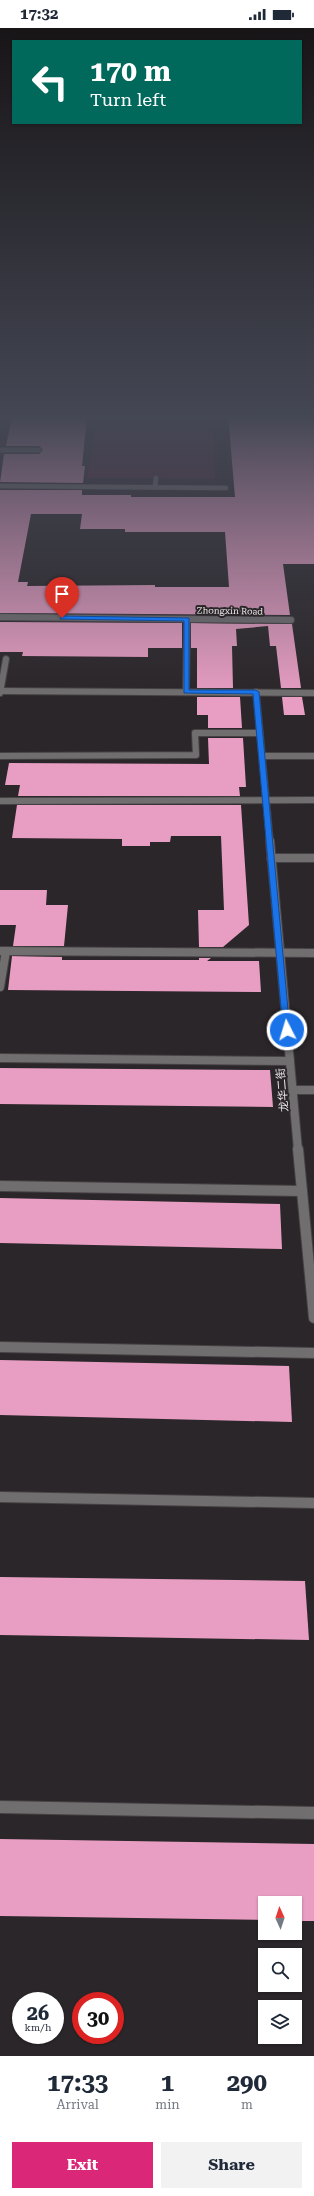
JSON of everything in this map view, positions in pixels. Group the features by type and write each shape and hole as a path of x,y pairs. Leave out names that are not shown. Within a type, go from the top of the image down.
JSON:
{"street":[{"name":"Zhongxin Road","path":"0,618 291,620"},
{"path":"186,692 187,619"},
{"path":"6,659 0,692 314,692"},
{"name":"龙华二街","path":"256,692 302,1191 311,1251 314,1318"},
{"path":"0,756 196,755 194,733 260,733"},
{"path":"262,756 314,756"},
{"path":"0,801 314,800"},
{"path":"271,858 314,858"},
{"path":"0,987 3,951 314,953"},
{"path":"0,1058 290,1061"},
{"path":"293,1090 314,1090"},
{"path":"0,1186 302,1191"},
{"path":"0,1347 314,1353"},
{"path":"0,1497 314,1503"},
{"path":"0,1807 314,1813"}],"building":[{"path":"0,510 314,510 314,564 283,564 290,615 0,613","holes":["31,514 82,514 80,529 125,529 125,532 225,532 229,587 155,587 155,585 27,586 28,582 18,582"]},
{"path":"0,622 182,623 182,648 148,648 148,657 22,656 23,652 0,652"},
{"path":"191,623 292,624 301,688 281,688 276,646 270,646 268,626 236,629 237,646 232,646 233,688 197,688 197,648 191,648"},
{"path":"197,697 240,697 242,728 208,728 208,715 197,715"},
{"path":"282,697 302,697 305,715 284,715"},
{"path":"208,738 243,738 246,787 239,787 240,796 18,796 20,785 5,785 9,763 209,764"},
{"path":"17,805 241,805 249,925 223,947 199,947 198,910 224,910 221,836 171,836 170,842 150,842 150,846 122,846 122,839 12,838"},
{"path":"0,890 47,890 46,905 68,905 64,946 13,946 16,925 0,925"},
{"path":"12,956 62,957 62,960 199,960 199,958 211,958 207,961 259,961 261,992 8,990"},
{"path":"0,1068 270,1070 273,1107 0,1104"},
{"path":"0,1198 280,1204 282,1249 0,1243"},
{"path":"0,1360 289,1366 292,1422 0,1415"},
{"path":"0,1577 305,1581 309,1640 0,1635"},
{"path":"0,1839 314,1844 314,1921 302,1921 302,1896 258,1896 258,1920 0,1916"}],"route":[{"path":"62,618 187,619 186,692 256,692 287,1030"}]}
